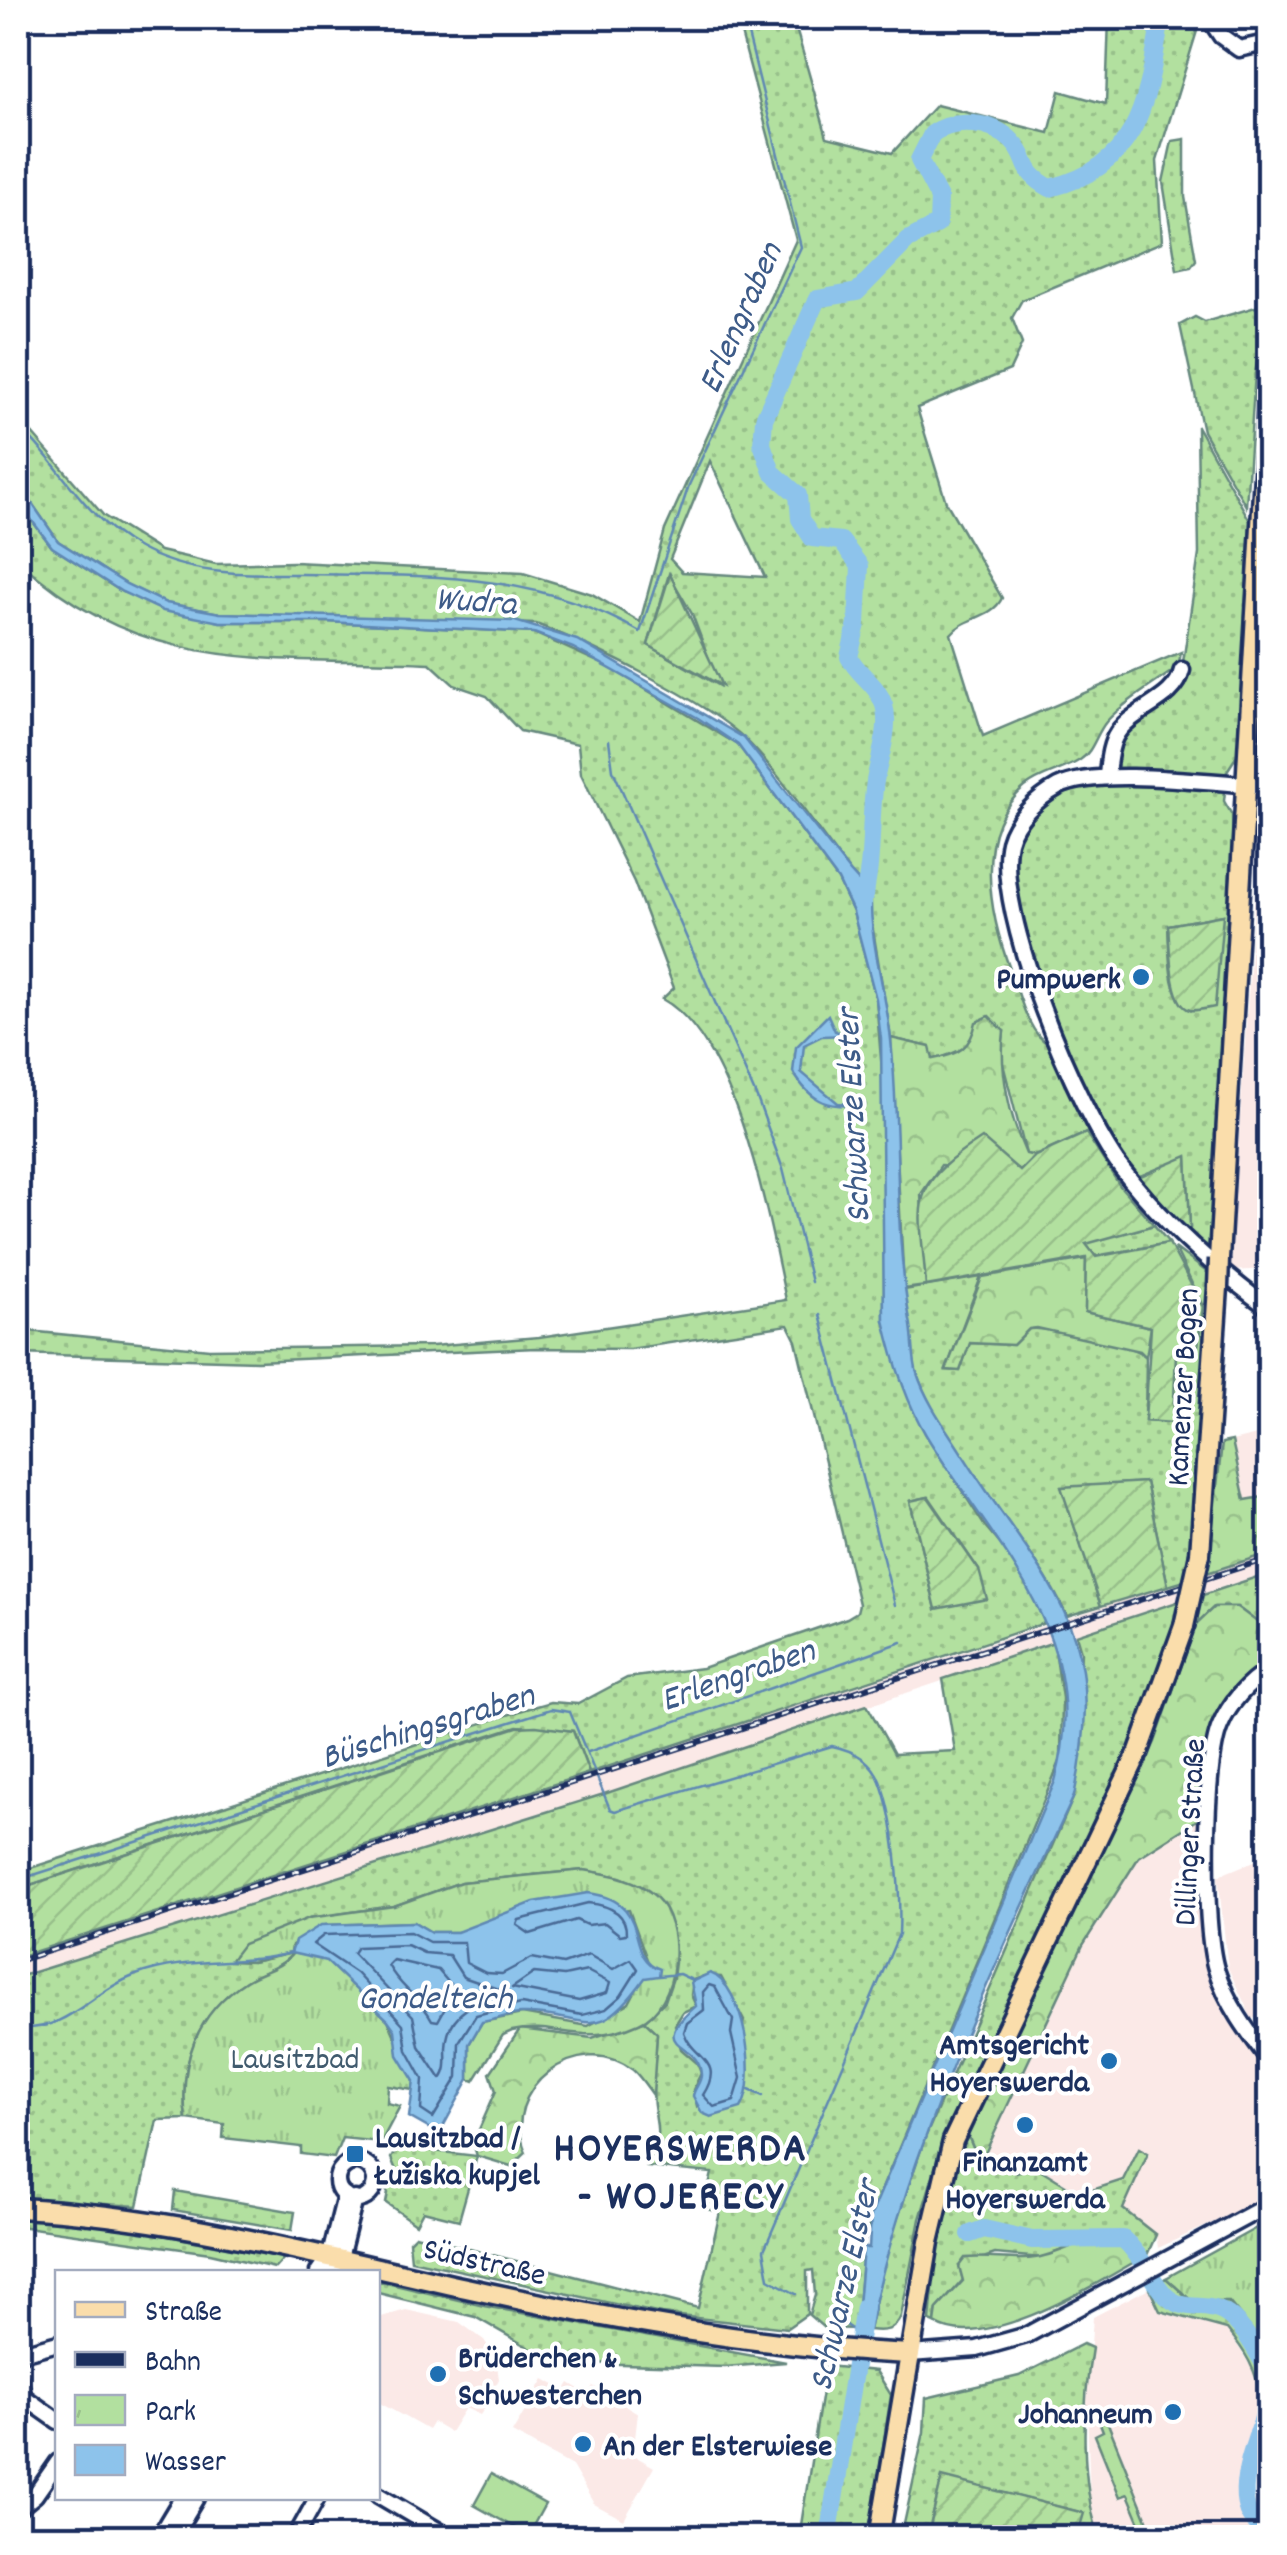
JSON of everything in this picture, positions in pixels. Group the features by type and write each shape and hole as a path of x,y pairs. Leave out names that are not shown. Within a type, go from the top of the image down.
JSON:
{"main road":[{"name":"Kamenzer Bogen","path":"879,2538 935,2210 953,2141 1139,1752 1184,1626 1200,1554 1270,369"},
{"name":"Südstraße","path":"18,2208 201,2228 373,2270"},
{"name":"Südstraße","path":"380,2271 590,2314 910,2354"}],"street":[{"path":"1209,18 1221,36 1239,49 1270,42"},
{"path":"1107,777 1115,736 1171,691 1180,682 1182,670"},
{"path":"1270,786 1107,777 1062,785 1036,801 1010,838 1007,885 1053,1040 1072,1086 1118,1164 1175,1240 1270,1308"},
{"name":"Dillinger Straße","path":"1270,1669 1241,1692 1218,1729 1212,1760 1206,1891 1218,1974 1237,2017 1270,2061"},
{"path":"334,2262 350,2198"},
{"path":"910,2354 956,2352 1012,2341 1062,2320 1270,2204"},
{"path":"18,2354 55,2344"},
{"path":"18,2376 24,2397 55,2420"},
{"path":"18,2509 35,2495 55,2466"},
{"path":"380,2495 451,2538"},
{"path":"158,2538 187,2500"},
{"path":"172,2538 188,2500"},
{"path":"294,2538 316,2500"}],"shaded area":[{"path":"1269,828 1269,1269 1230,1271 1254,905"},
{"path":"1269,1432 1269,1496 1245,1501 1232,1441"},
{"path":"1269,1553 1269,1572 613,1791 18,1977 18,1957"},
{"path":"1205,1815 1205,1951 1213,1981 1232,2020 1269,2068 1269,2197 1158,2248 1156,2235 1123,2209 1148,2153 1140,2149 1123,2180 1080,2195 1062,2181 1017,2172 995,2160 980,2164 1083,1945 1139,1857"},
{"path":"1269,1855 1269,2013 1252,2019 1228,1968 1218,1876"},
{"name":"Johanneum","path":"1149,2288 1160,2310 1227,2329 1255,2373 1261,2402 1239,2486 1246,2526 1255,2537 1099,2537 1090,2509 1087,2399 1093,2317"},
{"name":"Brüderchen & Schwesterchen","path":"406,2310 459,2322 484,2340 496,2358 499,2379 480,2415 465,2408 450,2432 433,2422 428,2430 380,2403 380,2317"},
{"name":"An der Elsterwiese","path":"544,2379 565,2391 570,2383 588,2394 593,2386 638,2413 633,2455 654,2467 624,2520 594,2504 572,2466 512,2433"}],"green space":[{"path":"737,18 793,18 827,137 892,153 936,105 1049,133 1060,91 1106,104 1109,18 1201,18 1157,161 1162,242 1022,300 1012,318 1022,344 1010,370 917,408 946,502 1002,598 992,610 951,634 983,736 1181,652 1178,667 1114,714 1084,757 1025,787 1008,805 991,850 992,901 1021,1002 1036,1032 1050,1045 1098,1143 1094,1146 1086,1133 1035,1156 1026,1154 1001,1056 1004,1032 932,1060 930,1047 891,1038 869,906 872,882 863,886 850,872 745,739 676,691 536,624 220,613 165,603 126,584 58,541 18,483 18,417 104,516 160,551 216,564 294,562 523,573 592,594 640,622 665,530 796,240","holes":["710,461 765,577 682,572 670,559","669,574 692,614 719,686 648,645"]},
{"path":"1185,139 1185,197 1196,260 1191,267 1177,270 1163,182 1172,141"},
{"path":"1269,303 1255,373 1246,506 1203,431 1180,325 1195,317 1205,322"},
{"path":"1197,426 1250,521 1238,754 1227,771 1224,801 1232,815 1234,870 1212,1262 1118,1164 1053,1040 1006,873 1021,821 1037,802 1107,777 1118,731 1180,683 1199,554","holes":["1223,915 1190,1010 1182,1003 1173,983 1168,925","1187,1157 1190,1228 1186,1231 1138,1177"]},
{"path":"18,502 52,547 122,592 220,622 327,622 534,633 607,666 738,745 838,880 853,912 876,999 884,1095 884,1320 900,1374 925,1433 984,1525 1017,1564 1045,1623 589,1773 573,1731 517,1726 18,1889 18,1872 523,1710 551,1702 578,1704 627,1678 702,1668 847,1618 857,1612 859,1604 796,1341 788,1325 630,1349 536,1348 257,1361 18,1354 18,1330 209,1349 432,1346 539,1337 786,1300 759,1180 730,1091 711,1052 688,1020 662,999 674,988 634,882 581,774 578,744 520,731 487,696 454,685 430,663 263,658 212,653 162,642 114,624 66,598 18,560","holes":["929,1497 979,1570 936,1609 910,1501"]},
{"path":"670,574 722,686 648,645"},
{"path":"1223,915 1215,1007 1190,1010 1183,1006 1174,986 1168,925"},
{"path":"989,1016 1004,1031 1003,1062 1011,1110 1026,1154 1035,1156 1020,1172 941,1165 921,1194 926,1286 904,1289 891,1038 930,1047 933,1059 942,1057 962,1049 976,1022"},
{"path":"1086,1133 1120,1186 1154,1225 1086,1244 1096,1257 1169,1243 1203,1307 1198,1345 1176,1352 1173,1423 1145,1421 1151,1327 1085,1312 1086,1258 926,1286 921,1215 928,1185 940,1171 982,1138 1020,1171 1035,1156"},
{"path":"1187,1156 1190,1228 1186,1231 1138,1177"},
{"path":"1154,1225 1169,1243 1095,1256 1085,1243"},
{"path":"1175,1248 1216,1279 1195,1578 1168,1586 1146,1482 1062,1488 1101,1606 1067,1616 1031,1555 948,1438 931,1407 914,1364 904,1290 981,1277 946,1370 960,1371 969,1343 1013,1345 1029,1329 1090,1337 1146,1357 1145,1421 1172,1423 1176,1352 1198,1345 1203,1307"},
{"path":"1086,1259 1085,1312 1151,1327 1146,1357 1140,1351 1037,1328 1029,1329 1013,1345 970,1343 960,1371 946,1370 982,1277"},
{"path":"1232,1441 1245,1500 1269,1496 1269,1553 1207,1573 1222,1443"},
{"path":"1146,1482 1168,1586 1101,1606 1061,1487"},
{"path":"928,1497 979,1570 987,1599 936,1609 910,1501"},
{"path":"1269,1573 1269,1631 1237,1607 1214,1607 1196,1624 1203,1595"},
{"path":"1180,1601 1176,1624 1130,1750 945,2136 920,2219 901,2316 889,2329 869,2330 887,2250 925,2138 1074,1796 1081,1652 1076,1635"},
{"path":"1214,1607 1237,1607 1269,1631 1269,1674 1250,1687 1226,1718 1214,1753 1205,1815 1139,1857 1083,1945 980,2164 967,2133 1155,1742 1196,1624"},
{"path":"1054,1642 1062,1698 1061,1759 871,2215 863,2248 856,2329 824,2328 809,2315 815,2295 813,2270 807,2271 807,2314 787,2328 661,2314 411,2260 409,2241 415,2235 698,2308 720,2212 704,2208 712,2173 647,2167 657,2134 653,2090 657,2034 644,2021 665,2001 675,1962 664,1908 643,1887 620,1877 584,1870 461,1882 394,1906 309,1918 252,1962 293,1953 288,1958 229,1994 203,2024 185,2078 186,2119 157,2120 138,2206 18,2199 18,1977 604,1794 867,1705 894,1754 955,1751 943,1679","holes":["721,1977 744,2021 741,2032 747,2055 697,2106 693,2090 701,2073 697,2063 681,2049 675,2025 683,2012 696,2006 691,1995 693,1980"]},
{"path":"517,1727 573,1731 589,1773 18,1957 18,1889"},
{"path":"584,1870 639,1885 665,1909 674,1944 674,1964 663,2000 653,2014 639,2023 602,2034 543,2029 512,2031 503,2035 474,2081 469,2079 469,2044 482,2022 522,2014 588,2026 629,2003 649,1965 629,1910 457,1932 431,1932 414,1922 326,1925 292,1945 291,1953 252,1962 230,1961 243,1944 309,1918 394,1906 461,1882"},
{"name":"Lausitzbad","path":"293,1953 326,1960 388,2020 414,2081 413,2090 388,2086 387,2103 400,2106 381,2142 342,2138 334,2158 301,2154 301,2147 223,2138 224,2124 186,2119 185,2078 203,2024 229,1994 283,1963"},
{"path":"644,2021 657,2033 653,2095 633,2070 612,2059 590,2056 568,2061 533,2088 523,2107 520,2129 526,2152 511,2166 477,2156 473,2143 496,2091 490,2073 520,2029 592,2038"},
{"path":"967,2133 980,2164 995,2160 1017,2172 1035,2166 1080,2194 1123,2180 1139,2148 1148,2153 1123,2209 1156,2235 1147,2255 1136,2261 1124,2239 1098,2236 1042,2258 995,2254 959,2266 963,2280 937,2309 935,2323 930,2321 937,2244"},
{"path":"398,2147 477,2156 459,2220 423,2211 416,2224 386,2203 388,2193 383,2185 396,2170 391,2158"},
{"path":"175,2191 295,2212 292,2230 173,2210"},
{"path":"18,2216 131,2229 284,2258 275,2268 210,2253 18,2226"},
{"path":"1269,2221 1269,2351 1229,2302 1193,2302 1166,2278"},
{"path":"1113,2236 1123,2239 1136,2261 1066,2300 1008,2324 980,2330 955,2330 935,2323 937,2309 963,2281 959,2266 965,2258 1035,2258"},
{"path":"1166,2278 1193,2302 1228,2302 1269,2351 1269,2423 1250,2486 1254,2509 1269,2526 1269,2537 1250,2527 1241,2513 1239,2495 1259,2414 1259,2388 1253,2370 1227,2329 1160,2311 1149,2288"},
{"path":"380,2281 484,2306 786,2362 725,2367 554,2362 475,2317 380,2293"},
{"path":"1083,2344 1092,2348 1085,2444 1088,2492 1099,2537 1077,2537 1083,2513 942,2478 930,2526 974,2537 901,2538 924,2432 926,2398 1019,2376"},
{"path":"826,2366 876,2371 891,2395 869,2537 799,2538"},
{"path":"1105,2416 1154,2537 1146,2537 1128,2494 1120,2497 1095,2435 1103,2431 1098,2418"},
{"path":"491,2474 545,2504 528,2535 474,2505"},
{"path":"942,2477 1084,2513 1077,2537 974,2537 930,2527"}],"water":[{"path":"18,483 58,541 126,584 166,603 220,613 515,621 577,640 744,738 850,872 862,885 865,879 872,882 874,941 891,1040 901,1251 917,1373 936,1414 1063,1609 1077,1646 1084,1688 1083,1737 1074,1796 956,2058 906,2194 869,2330 856,2329 863,2248 869,2248 871,2215 1055,1781 1064,1729 1062,1682 1050,1638 1007,1555 919,1422 900,1379 884,1320 881,1039 876,999 853,912 838,880 738,745 698,718 573,648 534,633 327,622 220,622 163,611 122,592 52,547 18,502"},
{"path":"828,1015 835,1031 848,1035 822,1036 804,1045 801,1072 838,1103 866,1104 842,1106 823,1102 807,1091 793,1072 796,1047"},
{"name":"Gondelteich","path":"588,1893 622,1906 630,1917 642,1953 660,1969 659,1976 645,1978 628,2000 602,2020 522,2014 482,2022 469,2044 469,2079 439,2134 409,2117 414,2081 398,2055 395,2030 388,2020 326,1961 291,1953 295,1941 321,1925 414,1922 431,1932 457,1932 534,1902"},
{"path":"710,1973 722,1981 739,2013 749,2077 741,2108 711,2117 702,2113 693,2096 701,2078 698,2064 674,2038 681,2020 696,2006 691,1982"}],"waterway":[{"name":"Wudra","path":"18,425 103,522 139,548 178,564 239,573 476,580 559,597 640,632 689,485 801,247 744,18"},
{"name":"Schwarze Elster","path":"862,904 886,714 881,698 849,657 857,624 860,566 841,541 812,538 800,519 798,495 772,472 762,444 764,419 817,299 857,292 908,240 938,224 939,198 919,160 932,134 962,124 984,126 1012,141 1033,175 1050,188 1081,177 1104,163 1135,125 1151,76 1161,18"},
{"name":"Erlengraben","path":"609,740 613,770 757,1098 783,1169 811,1282"},
{"name":"Erlengraben","path":"820,1315 895,1605"},
{"name":"Erlengraben","path":"588,1752 902,1642"},
{"name":"Büschingsgraben","path":"18,1880 551,1709 570,1712 610,1809 615,1811 832,1746 854,1753 872,1767 890,1815 899,1934 764,2250 769,2279 796,2294"},
{"path":"18,2028 51,2024 120,1982 155,1969 291,1953"},
{"path":"659,1976 679,1974 692,1980"},
{"path":"749,2090 763,2096"},
{"path":"970,2234 984,2229 1032,2240 1123,2239 1165,2295 1179,2304 1216,2309 1231,2317 1270,2374"},
{"name":"Schwarze Elster","path":"828,2538 864,2307"},
{"name":"Büschingsgraben","path":"840,2321 858,2334"},
{"path":"1270,2390 1245,2487 1246,2506 1254,2522 1270,2533"}],"railway":[{"path":"18,1961 1270,1558"}],"place":[{"name":"Pumpwerk","path":"1141,977"},
{"name":"Amtsgericht Hoyerswerda","path":"1109,2061"},
{"name":"Finanzamt Hoyerswerda","path":"1025,2125"},
{"name":"Lausitzbad / Łužiska kupjel","path":"355,2154"},
{"name":"Brüderchen & Schwesterchen","path":"438,2374"},
{"name":"Johanneum","path":"1173,2412"},
{"name":"An der Elsterwiese","path":"583,2444"}],"district":[{"name":"HOYERSWERDA - WOJERECY","path":"681,2169"}]}
